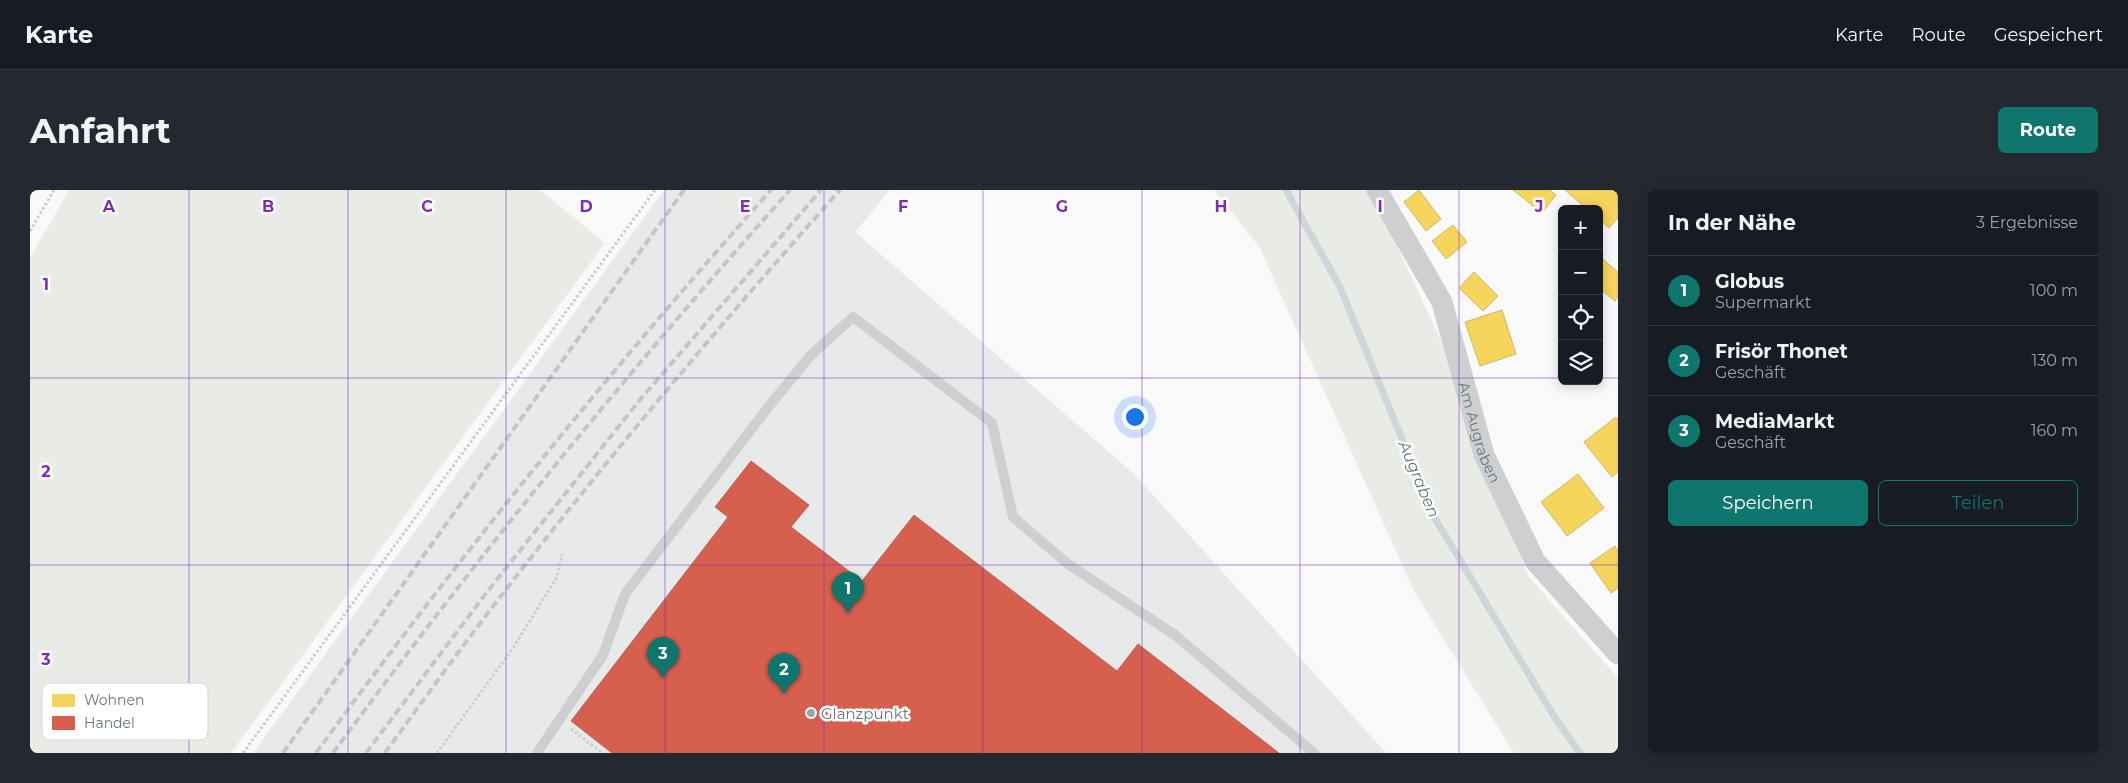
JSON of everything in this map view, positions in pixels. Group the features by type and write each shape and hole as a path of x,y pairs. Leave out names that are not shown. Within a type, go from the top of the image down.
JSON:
{"street":[{"name":"Am Augraben","path":"1377,190 1442,302 1484,455 1535,561 1618,654"}],"lane":[{"path":"537,753 603,655 625,594 770,405 810,356 853,317 992,424 1013,517 1068,564 1175,635 1314,753"}],"path":[{"path":"30,231 54,190"},
{"path":"243,753 655,190"},
{"path":"437,753 513,648 557,577 562,554"},
{"path":"559,719 602,753"}],"shaded area":[{"path":"69,190 540,190 605,243 231,753 30,753 30,258"},
{"path":"664,190 724,190 700,237 743,190 890,190 855,232 1133,473 1386,753 253,753"},
{"path":"724,190 743,190 698,239"},
{"path":"1214,190 1371,190 1443,345 1528,576 1618,678 1618,753 1514,753 1414,591 1260,248"}],"building: Wohnen":[{"path":"1419,190 1441,219 1426,231 1404,202"},
{"path":"1513,190 1550,190 1556,195 1542,213"},
{"path":"1565,190 1617,190 1618,218 1609,228 1603,223 1603,205 1582,205"},
{"path":"1453,225 1467,242 1446,259 1432,241"},
{"path":"1603,259 1618,272 1618,297 1615,301 1603,291"},
{"path":"1474,272 1498,296 1483,311 1459,288"},
{"path":"1502,310 1516,354 1480,366 1465,322"},
{"path":"1616,417 1618,420 1618,472 1612,477 1584,442"},
{"path":"1578,474 1604,508 1567,536 1541,502"},
{"path":"1615,546 1618,551 1618,588 1611,593 1590,563"}],"building: Handel":[{"path":"751,461 809,505 791,527 862,581 914,515 1117,671 1138,644 1279,753 612,753 571,721 728,517 715,507"}],"waterway":[{"name":"Augraben","path":"1286,190 1340,287 1433,515 1555,718 1580,753"}],"railway":[{"path":"283,753 684,190"},
{"path":"316,753 424,608 536,466 652,326 771,190"},
{"path":"333,753 442,608 555,466 671,326 790,190"},
{"path":"366,753 487,592 639,401 821,190"},
{"path":"385,753 489,612 585,489 711,338 840,190"}],"place":[{"name":"Globus","path":"848,613"},
{"name":"MediaMarkt","path":"663,678"},
{"name":"Frisör Thonet","path":"784,694"},
{"name":"Glanzpunkt","path":"811,713"}]}
